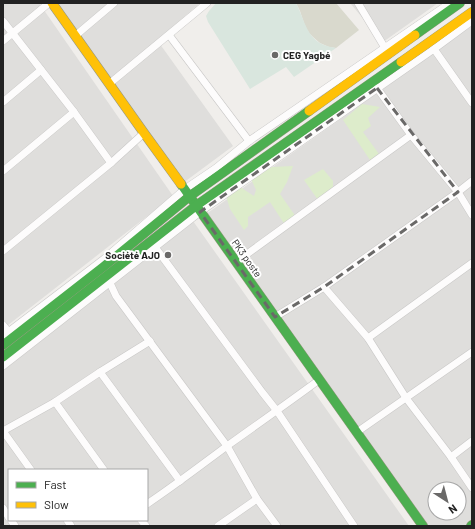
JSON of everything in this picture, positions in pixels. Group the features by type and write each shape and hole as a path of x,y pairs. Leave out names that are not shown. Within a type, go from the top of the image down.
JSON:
{"street":[{"path":"3,41 50,3"},
{"name":"PK3 poste","path":"50,3 199,208 274,317 423,526"},
{"path":"75,36 114,3"},
{"path":"109,84 207,3"},
{"path":"358,3 385,48"},
{"path":"3,345 103,267 249,141 450,3"},
{"path":"3,325 6,334 188,193 460,3"},
{"path":"3,357 199,208 368,85 472,12"},
{"path":"3,21 74,112 111,163"},
{"path":"3,366 156,247 199,208 434,50 472,21"},
{"path":"169,35 249,141"},
{"path":"434,50 471,100"},
{"path":"3,102 41,70"},
{"path":"377,88 411,135 458,192 472,215"},
{"path":"3,171 74,112"},
{"path":"3,251 111,163 144,133"},
{"path":"236,262 411,135"},
{"path":"274,317 324,287 472,181"},
{"path":"156,247 277,411 354,526"},
{"path":"368,338 472,263"},
{"path":"110,283 116,296 228,446 257,499 277,526"},
{"path":"324,287 368,338 406,398 451,456 472,488"},
{"path":"30,469 3,431 55,402 150,340"},
{"path":"356,432 472,352"},
{"path":"100,372 180,481"},
{"path":"148,503 320,380"},
{"path":"55,402 103,469"},
{"path":"451,456 472,441"},
{"path":"218,526 257,499"}],"highlighted area":[{"path":"377,88 458,192 324,287 275,317 200,212"}],"shaded area":[{"path":"3,3 39,3 173,196 3,329"},
{"path":"56,3 200,3 157,40 233,146 183,183"},
{"path":"216,3 296,3 309,32 314,38 326,46 336,48 294,77 286,67 250,89 208,22 206,16"},
{"path":"296,3 336,3 359,30 336,48 329,47 320,43 309,33"},
{"path":"350,3 438,3 383,42"},
{"path":"472,26 472,522 466,526 422,526 202,217"},
{"path":"193,221 409,526 3,526 3,371"}],"green space":[{"path":"362,104 380,107 368,118 371,126 363,132 379,154 370,160 343,120"},
{"path":"293,166 287,182 280,194 296,217 285,225 270,202 248,217 248,226 244,230 230,209 226,196 240,187 254,196 256,190 251,179 272,167"},
{"path":"323,169 333,181 333,191 318,200 304,180"}],"traffic: fast":[{"path":"415,35 460,3"},
{"path":"3,357 197,205 401,62"},
{"path":"3,345 103,267 190,196 309,111"},
{"path":"181,184 423,526"}],"traffic: slow":[{"path":"52,3 181,184"},
{"path":"401,62 472,12"},
{"path":"309,111 415,35"}],"place":[{"name":"CEG Yagbé","path":"275,55"},
{"name":"Société AJO","path":"168,255"}]}
